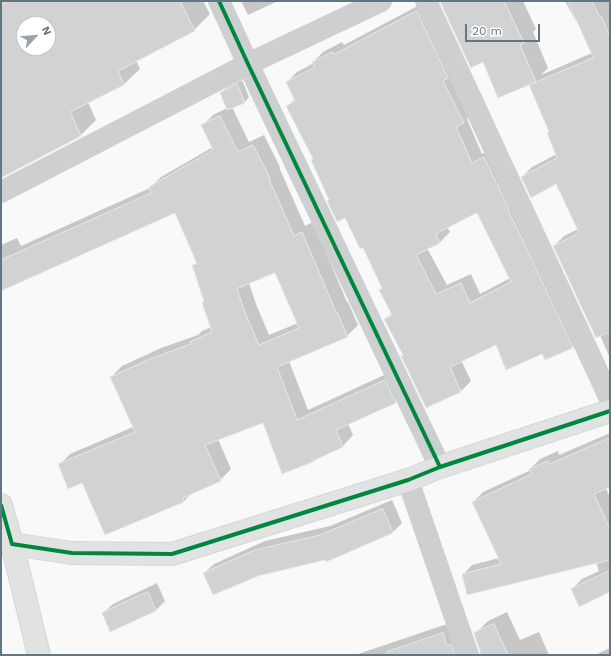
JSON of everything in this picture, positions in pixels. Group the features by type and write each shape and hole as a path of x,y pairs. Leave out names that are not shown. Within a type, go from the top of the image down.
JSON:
{"street":[{"path":"219,1 440,468"},
{"path":"1,192 248,64 381,1"},
{"path":"426,1 610,399"},
{"path":"12,544 72,553 172,554 408,480 610,411"},
{"path":"408,480 468,655"},
{"path":"1,505 39,655"}],"building":[{"path":"9,1 180,1 195,31 118,71 124,85 70,112 81,136 1,178 1,5"},
{"path":"440,1 504,1 524,43 520,45 536,82 498,98 483,62 471,68"},
{"path":"568,1 592,1 610,36 610,332 596,338 553,246 579,233 556,184 531,198 521,177 557,158 547,133 549,132 529,85 593,58"},
{"path":"417,11 448,78 443,81 464,123 456,127 472,163 484,157 573,348 545,360 542,354 506,370 496,345 450,367 461,392 426,408 401,356 403,355 384,319 392,315 379,290 382,288 363,248 360,249 345,218 337,222 311,160 313,159 286,106 295,101 286,82 315,67 312,62 332,52 334,54","holes":["477,213 511,282 470,303 461,283 436,294 416,255 440,243 436,234"]},
{"path":"237,84 245,103 227,110 220,93"},
{"path":"220,116 238,152 253,145 270,178 269,179 294,236 302,232 348,337 277,367 297,420 385,380 396,403 336,430 343,447 313,462 282,474 263,423 205,445 221,481 183,498 184,502 105,535 82,483 68,489 58,464 135,432 110,377 150,359 191,344 190,342 212,332 202,303 204,302 192,265 197,264 175,213 1,291 1,260 151,193 149,187 213,150 201,125","holes":["275,273 299,328 259,345 237,289"]},
{"path":"610,438 610,487 594,494 610,529 610,560 467,595 462,574 501,564 472,502 532,474 529,469 548,461 549,464"},
{"path":"383,509 393,533 326,562 325,560 258,576 213,595 203,573 255,550 320,535"},
{"path":"610,571 610,592 579,607 571,589"},
{"path":"148,592 156,611 110,632 102,613"},
{"path":"494,624 508,655 480,655 474,633"},
{"path":"443,633 447,646 451,644 455,655 388,655 387,652"}],"cycle path":[{"path":"219,1 440,467"},
{"path":"1,505 12,544 72,553 172,554 408,480 440,467 610,411"}]}
